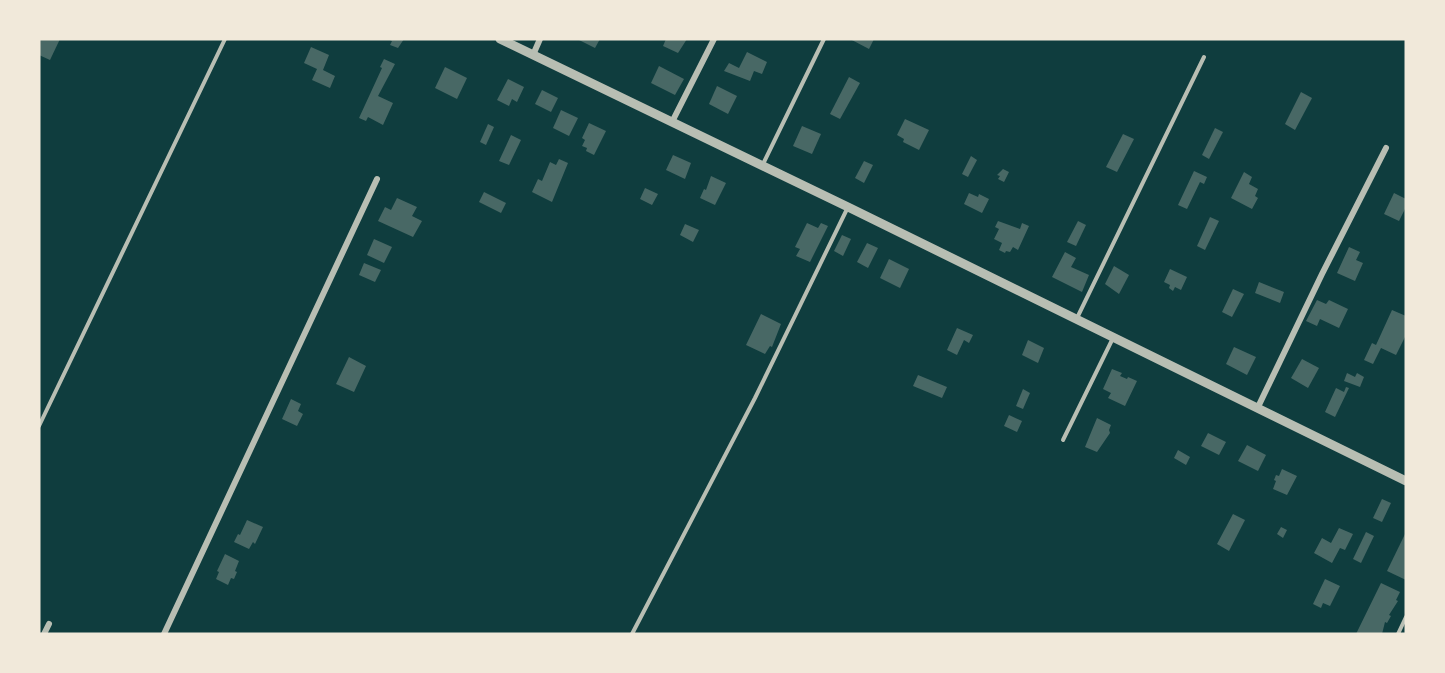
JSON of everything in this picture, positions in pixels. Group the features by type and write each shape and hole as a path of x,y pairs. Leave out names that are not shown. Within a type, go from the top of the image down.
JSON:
{"street":[{"path":"500,39 1406,481"},
{"path":"533,55 540,39"},
{"path":"672,122 714,39"},
{"path":"1258,407 1386,148"},
{"path":"164,634 377,179"},
{"path":"44,634 49,624"}],"lane":[{"path":"39,426 225,39"},
{"path":"762,165 824,39"},
{"path":"1077,319 1204,57"},
{"path":"632,634 755,398 848,207"},
{"path":"1063,440 1114,337"},
{"path":"1398,634 1406,617"}],"building":[{"path":"39,39 60,39 50,60 39,55"},
{"path":"388,39 404,39 398,48 390,45 392,41"},
{"path":"577,39 600,39 595,48"},
{"path":"666,39 687,39 678,53 663,46"},
{"path":"850,39 874,39 869,49"},
{"path":"311,47 329,55 323,70 335,76 330,88 312,80 317,69 304,63"},
{"path":"747,52 767,62 762,74 754,71 750,81 724,71 729,63 739,68"},
{"path":"384,59 395,64 378,96 393,103 383,125 368,117 366,121 359,118"},
{"path":"659,66 684,79 675,95 651,83"},
{"path":"445,67 467,78 457,99 435,88"},
{"path":"849,77 860,83 840,119 830,114"},
{"path":"508,79 524,87 517,102 512,99 509,106 497,100"},
{"path":"717,86 737,96 728,114 709,104"},
{"path":"542,90 558,98 551,112 535,104"},
{"path":"1301,92 1312,98 1295,130 1285,124"},
{"path":"561,110 578,118 569,136 553,128"},
{"path":"905,119 929,130 919,150 903,142 904,139 897,135"},
{"path":"589,123 606,131 594,155 582,146 585,140 582,138"},
{"path":"488,124 494,127 486,145 480,142"},
{"path":"802,126 821,134 812,154 793,146"},
{"path":"1215,128 1223,132 1209,159 1202,155"},
{"path":"1123,134 1134,139 1117,172 1106,167"},
{"path":"511,135 521,140 509,165 499,161"},
{"path":"673,155 691,163 685,179 666,170"},
{"path":"971,156 977,160 968,177 962,174"},
{"path":"559,159 568,163 552,202 532,192 538,179 542,181 550,162 556,165"},
{"path":"864,161 873,165 864,183 855,178"},
{"path":"1003,169 1009,172 1004,182 998,179 1000,176 997,175"},
{"path":"1194,171 1207,177 1204,184 1200,182 1187,209 1178,205"},
{"path":"1244,172 1252,177 1249,184 1258,189 1255,196 1258,198 1252,209 1231,198"},
{"path":"711,176 726,183 715,205 700,198"},
{"path":"645,188 658,194 652,205 640,199"},
{"path":"484,192 506,203 501,213 479,202"},
{"path":"969,193 978,197 979,194 989,199 982,213 964,204"},
{"path":"1394,193 1406,199 1406,207 1399,221 1384,214"},
{"path":"397,198 417,207 412,216 422,221 413,237 378,221 385,207 391,210"},
{"path":"1210,217 1219,221 1205,250 1197,246"},
{"path":"998,221 1020,229 1022,223 1029,226 1018,250 1013,247 1010,252 1005,253 999,250 1002,243 994,239 999,229 995,227"},
{"path":"1078,221 1086,225 1076,246 1067,242"},
{"path":"807,223 818,228 821,223 828,226 810,262 796,256 800,249 795,247"},
{"path":"685,224 699,230 693,242 680,235"},
{"path":"842,235 851,239 843,256 834,251"},
{"path":"374,239 392,247 384,263 367,255"},
{"path":"867,243 878,248 868,268 857,262"},
{"path":"1349,247 1360,252 1356,260 1363,263 1355,281 1337,273"},
{"path":"1065,252 1076,258 1071,267 1089,275 1082,292 1052,277"},
{"path":"889,259 909,269 900,288 880,278"},
{"path":"364,263 381,270 375,282 359,275"},
{"path":"1114,266 1129,275 1119,294 1105,284"},
{"path":"1170,269 1187,277 1181,290 1175,287 1173,291 1169,288 1170,285 1164,282"},
{"path":"1259,282 1284,292 1280,303 1255,293"},
{"path":"1233,289 1244,294 1232,317 1222,312"},
{"path":"1317,300 1326,304 1329,300 1348,309 1339,328 1320,319 1317,326 1306,321"},
{"path":"1392,310 1406,316 1406,335 1396,355 1381,348 1373,364 1364,360 1372,343 1376,345"},
{"path":"761,314 781,324 772,347 770,346 765,354 746,345"},
{"path":"957,328 973,335 969,343 964,340 957,355 947,350"},
{"path":"1028,340 1044,348 1038,363 1022,355"},
{"path":"1234,347 1256,357 1247,375 1226,364"},
{"path":"349,357 366,366 354,392 336,384"},
{"path":"1302,359 1319,368 1308,388 1291,378"},
{"path":"1112,369 1122,373 1120,376 1137,381 1125,406 1108,398 1111,393 1103,389"},
{"path":"1347,373 1355,377 1357,373 1364,377 1360,387 1344,381"},
{"path":"918,375 947,387 942,398 913,386"},
{"path":"1346,387 1349,388 1335,417 1325,412 1336,388 1344,392"},
{"path":"1023,389 1030,393 1023,409 1016,406"},
{"path":"291,399 301,404 298,411 303,414 297,426 282,419"},
{"path":"1009,415 1022,421 1017,432 1004,426"},
{"path":"1097,418 1111,425 1110,433 1097,452 1085,447"},
{"path":"1208,433 1226,442 1219,455 1201,446"},
{"path":"1247,445 1266,455 1258,471 1238,461"},
{"path":"1178,450 1190,457 1186,465 1174,458"},
{"path":"1282,469 1297,476 1287,495 1273,489 1276,475 1279,476"},
{"path":"1382,499 1391,503 1382,522 1373,518"},
{"path":"1233,514 1245,520 1229,551 1217,544"},
{"path":"247,520 263,527 255,544 253,542 249,549 234,542"},
{"path":"1281,527 1287,530 1283,538 1277,534"},
{"path":"1339,528 1353,534 1345,550 1340,548 1332,563 1314,553 1322,538 1331,543"},
{"path":"1366,532 1374,536 1361,563 1353,559"},
{"path":"1406,532 1406,580 1387,571"},
{"path":"225,554 239,561 234,579 231,578 228,585 216,579"},
{"path":"1325,579 1340,586 1330,606 1323,603 1321,608 1313,604"},
{"path":"1381,583 1400,592 1396,600 1398,601 1389,615 1391,616 1387,623 1385,622 1382,634 1356,634"}]}
